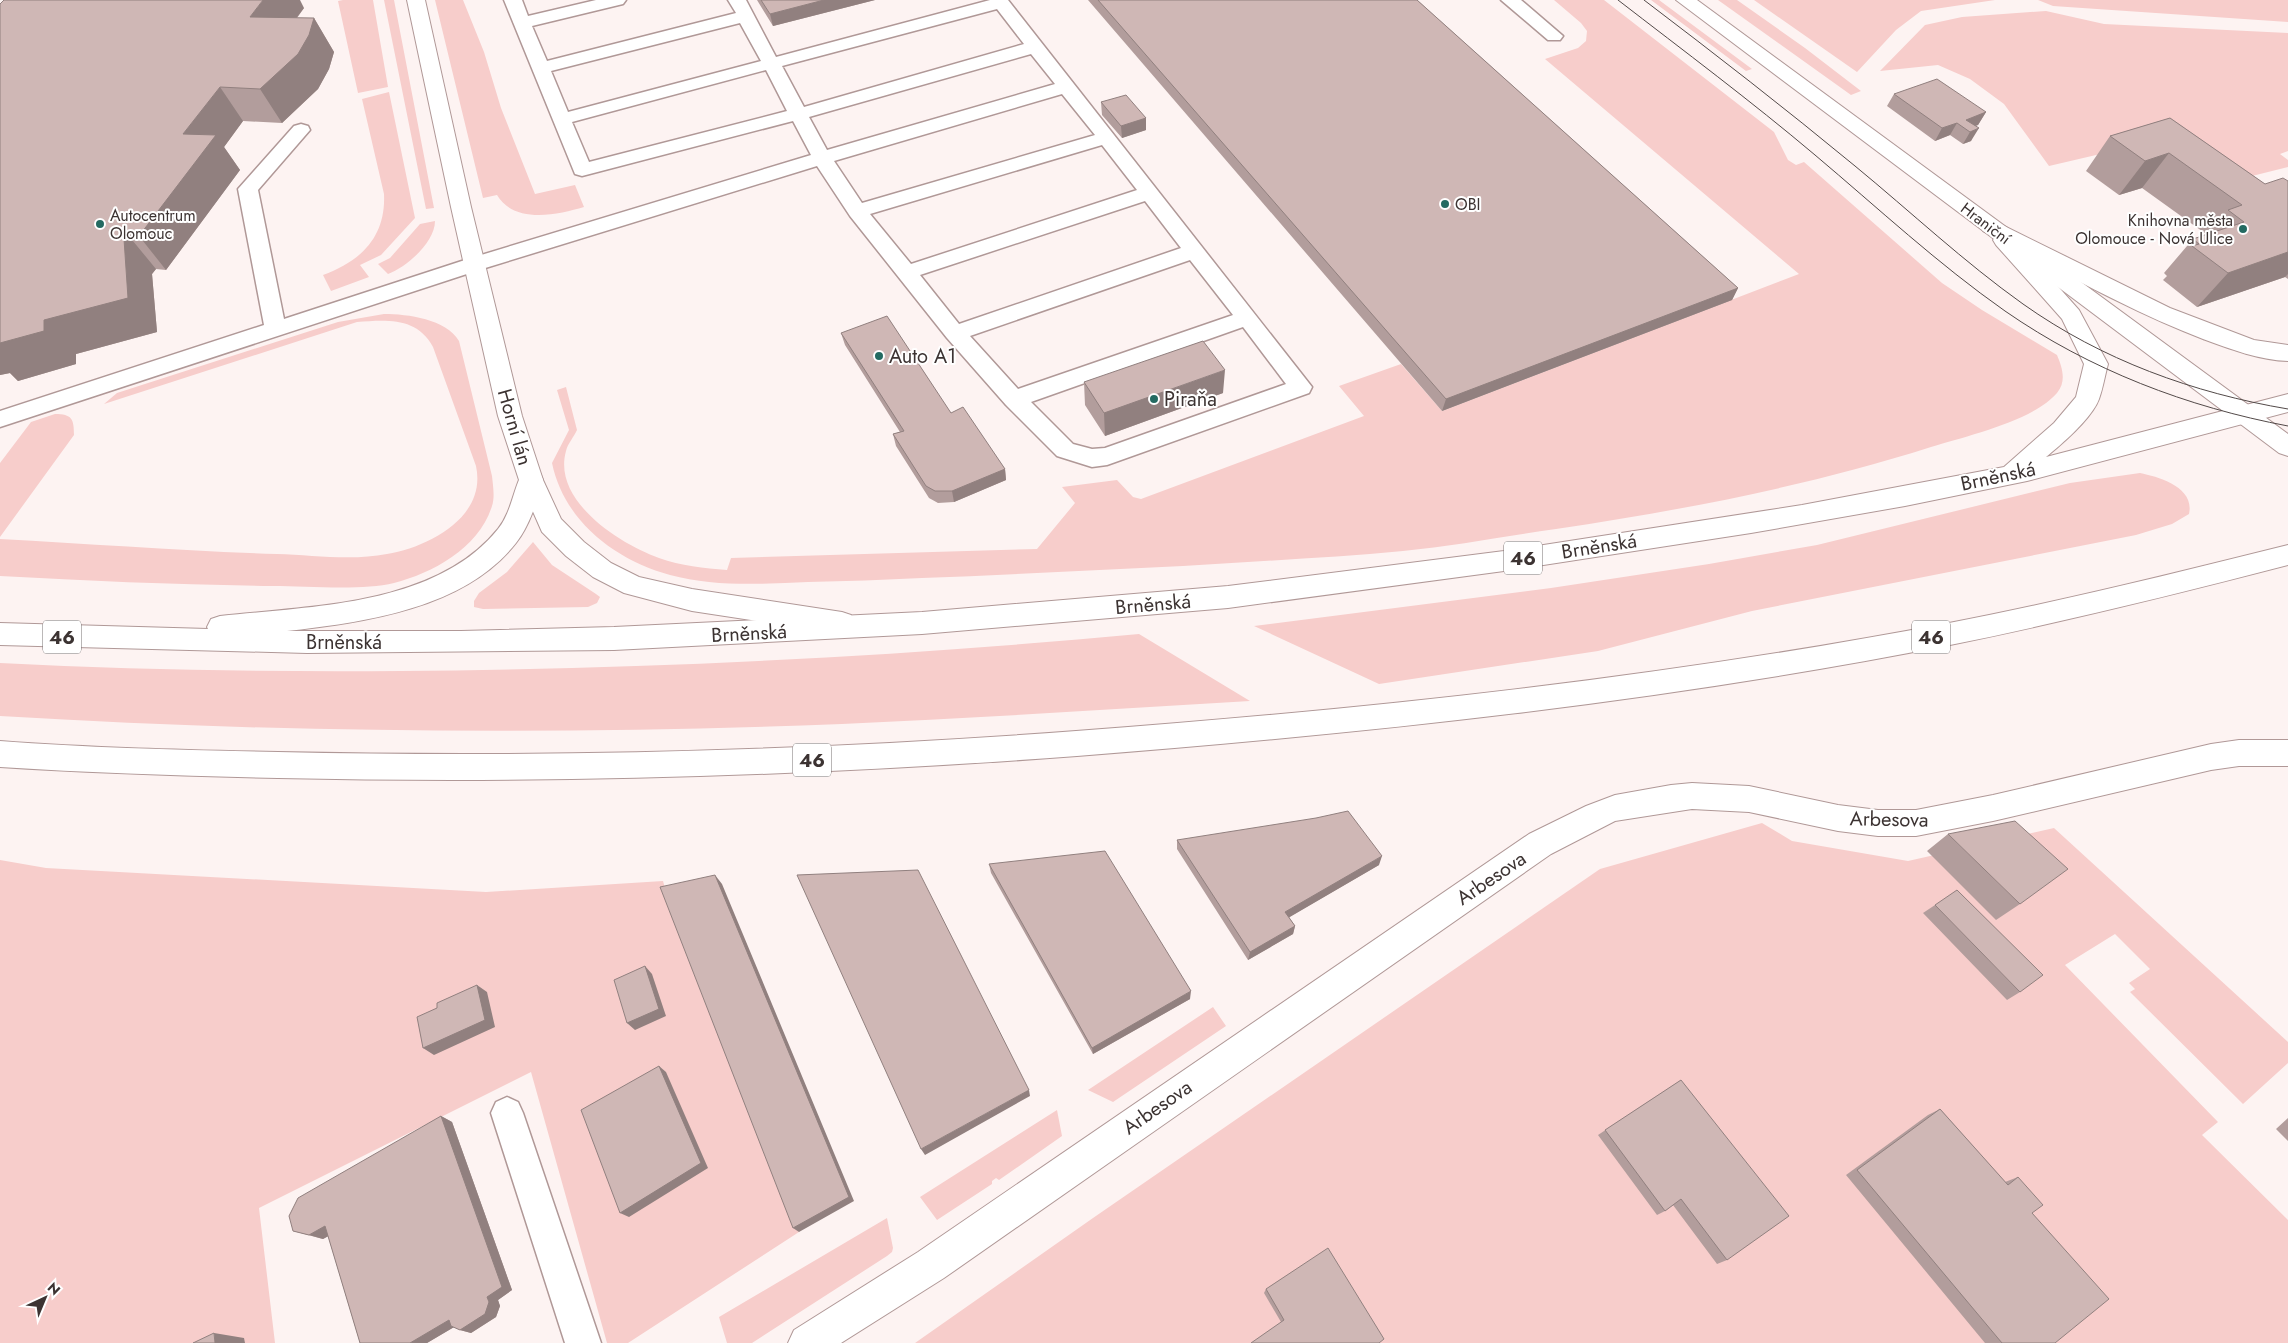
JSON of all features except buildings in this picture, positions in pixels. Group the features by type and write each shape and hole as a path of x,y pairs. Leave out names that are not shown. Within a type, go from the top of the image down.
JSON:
{"main road":[{"name":"Horní lán","path":"416,0 510,416 531,480 551,524 575,549 602,570 633,586 692,600 861,626"},
{"name":"Hraniční","path":"1685,0 2288,447"},
{"path":"1990,226 2157,311 2195,328 2237,343 2288,354"},
{"path":"1990,226 2071,315 2096,364 2087,400 2063,429 2009,476"},
{"name":"Brněnská","path":"0,634 124,640 555,641 861,626 1062,612 1233,596 1486,564 1812,514 2009,476 2288,403"},
{"path":"124,640 368,608 436,589 475,568 502,542 517,520 531,480"},
{"name":"46","path":"0,754 61,758 325,767 636,767 944,754 1275,728 1570,696 1805,659 2078,608 2288,555"},
{"name":"Arbesova","path":"807,1343 931,1265 1540,844 1596,814 1643,802 1692,796 1749,799 1838,818 1916,823 2000,806 2211,757 2239,752 2288,753"}],"lane":[{"path":"513,0 582,170 798,114 1035,47"},
{"path":"522,23 617,0"},
{"path":"561,119 772,64 1000,2 1301,387 1107,456 1092,458 1065,450 1014,399 955,333 857,211 822,158 772,64 737,0"},
{"path":"1510,0 1554,36"},
{"path":"540,68 746,16"},
{"path":"0,419 475,264 822,158 1066,87"},
{"path":"276,329 248,189 301,130"},
{"path":"857,211 1106,138"},
{"path":"906,272 1149,193"},
{"path":"955,333 1194,251"},
{"path":"1014,399 1247,318"},
{"path":"507,1112 583,1343"}],"shaded area":[{"path":"373,0 388,87 358,93 338,1"},
{"path":"384,0 394,0 434,208 426,209"},
{"path":"435,0 463,0 484,52 501,108 535,194 575,185 584,207 561,213 525,214 505,204 497,195 483,198"},
{"path":"1554,0 1604,0 1774,132 1788,160 1796,165 1804,162 1942,283 1982,310 2057,355 2063,379 2057,393 2032,412 1980,432 1839,474 1745,496 1604,522 1460,544 1348,556 1183,566 879,580 721,583 670,575 630,559 595,535 580,520 558,484 552,463 569,430 557,390 566,387 577,430 566,451 564,469 569,487 579,503 609,531 643,551 667,561 727,570 731,558 1037,549 1075,503 1062,487 1117,480 1133,497 1141,499 1364,416 1339,386 1401,364 1442,411 1799,274 1545,59 1578,48 1586,41 1587,31 1581,23"},
{"path":"1651,0 1659,0 1752,69 1746,71"},
{"path":"1718,0 1737,0 1805,48 1861,91 1851,95"},
{"path":"1754,0 1995,0 1921,11 1896,30 1857,72"},
{"path":"2038,0 2288,0 2288,22 2053,6"},
{"path":"2046,11 2104,24 2288,33 2288,151 2280,154 2288,160 2288,167 2244,178 2156,141 2049,166 2004,104 1970,79 1938,65 1880,71 1925,25 1962,17"},
{"path":"389,92 415,218 381,255 360,265 369,277 331,291 323,275 360,255 376,235 381,223 384,209 384,194 362,99"},
{"path":"435,221 430,237 419,253 411,260 388,274 378,264 390,258 420,224"},
{"path":"384,314 426,319 445,328 459,341 492,476 494,495 486,521 466,546 453,556 424,573 409,579 366,587 171,584 0,576 0,539 207,551 360,557 403,550 437,537 464,514 473,500 477,484 476,466 433,347 419,330 410,325 390,321 357,322 104,404 117,393 338,322"},
{"path":"55,414 71,418 74,435 0,537 0,463 31,422"},
{"path":"2140,473 2157,477 2181,490 2187,497 2189,514 2172,524 2136,535 1752,611 1598,651 1379,684 1254,626 1551,588 1709,564 1817,545 2070,483"},
{"path":"533,542 552,565 600,597 597,603 588,607 483,609 474,607 474,601 479,593 507,572"},
{"path":"1139,634 1250,701 842,724 632,730 316,729 105,722 0,716 0,663 150,669 301,671 586,668 863,655"},
{"path":"1762,823 1792,841 1908,861 2054,828 2288,1042 2288,1063 2243,1104 2130,992 2135,989 2129,983 2150,969 2115,934 2065,965 2218,1122 2202,1135 2288,1220 2288,1343 915,1343 1093,1218 1600,869"},
{"path":"0,860 46,868 486,892 663,881 799,1232 628,1343 607,1343 531,1072 259,1208 275,1343 0,1343"},
{"path":"1213,1007 1226,1026 1113,1102 1088,1090"},
{"path":"1057,1110 1062,1136 999,1180 996,1178 992,1181 992,1184 937,1220 920,1197"},
{"path":"887,1218 893,1248 892,1252 887,1256 752,1343 727,1343 719,1317"}],"tram line":[{"path":"1618,0 1791,135 1956,274 2005,311 2037,332 2071,351 2140,384 2213,408 2288,426"},
{"path":"1644,0 1803,124 2001,288 2053,324 2117,358 2183,384 2218,394 2288,409"}],"place":[{"name":"OBI","path":"1445,204"},
{"name":"Autocentrum Olomouc","path":"100,224"},
{"name":"Knihovna města Olomouce - Nová Ulice","path":"2243,229"},
{"name":"Auto A1","path":"879,356"},
{"name":"Piraňa","path":"1154,399"}]}
